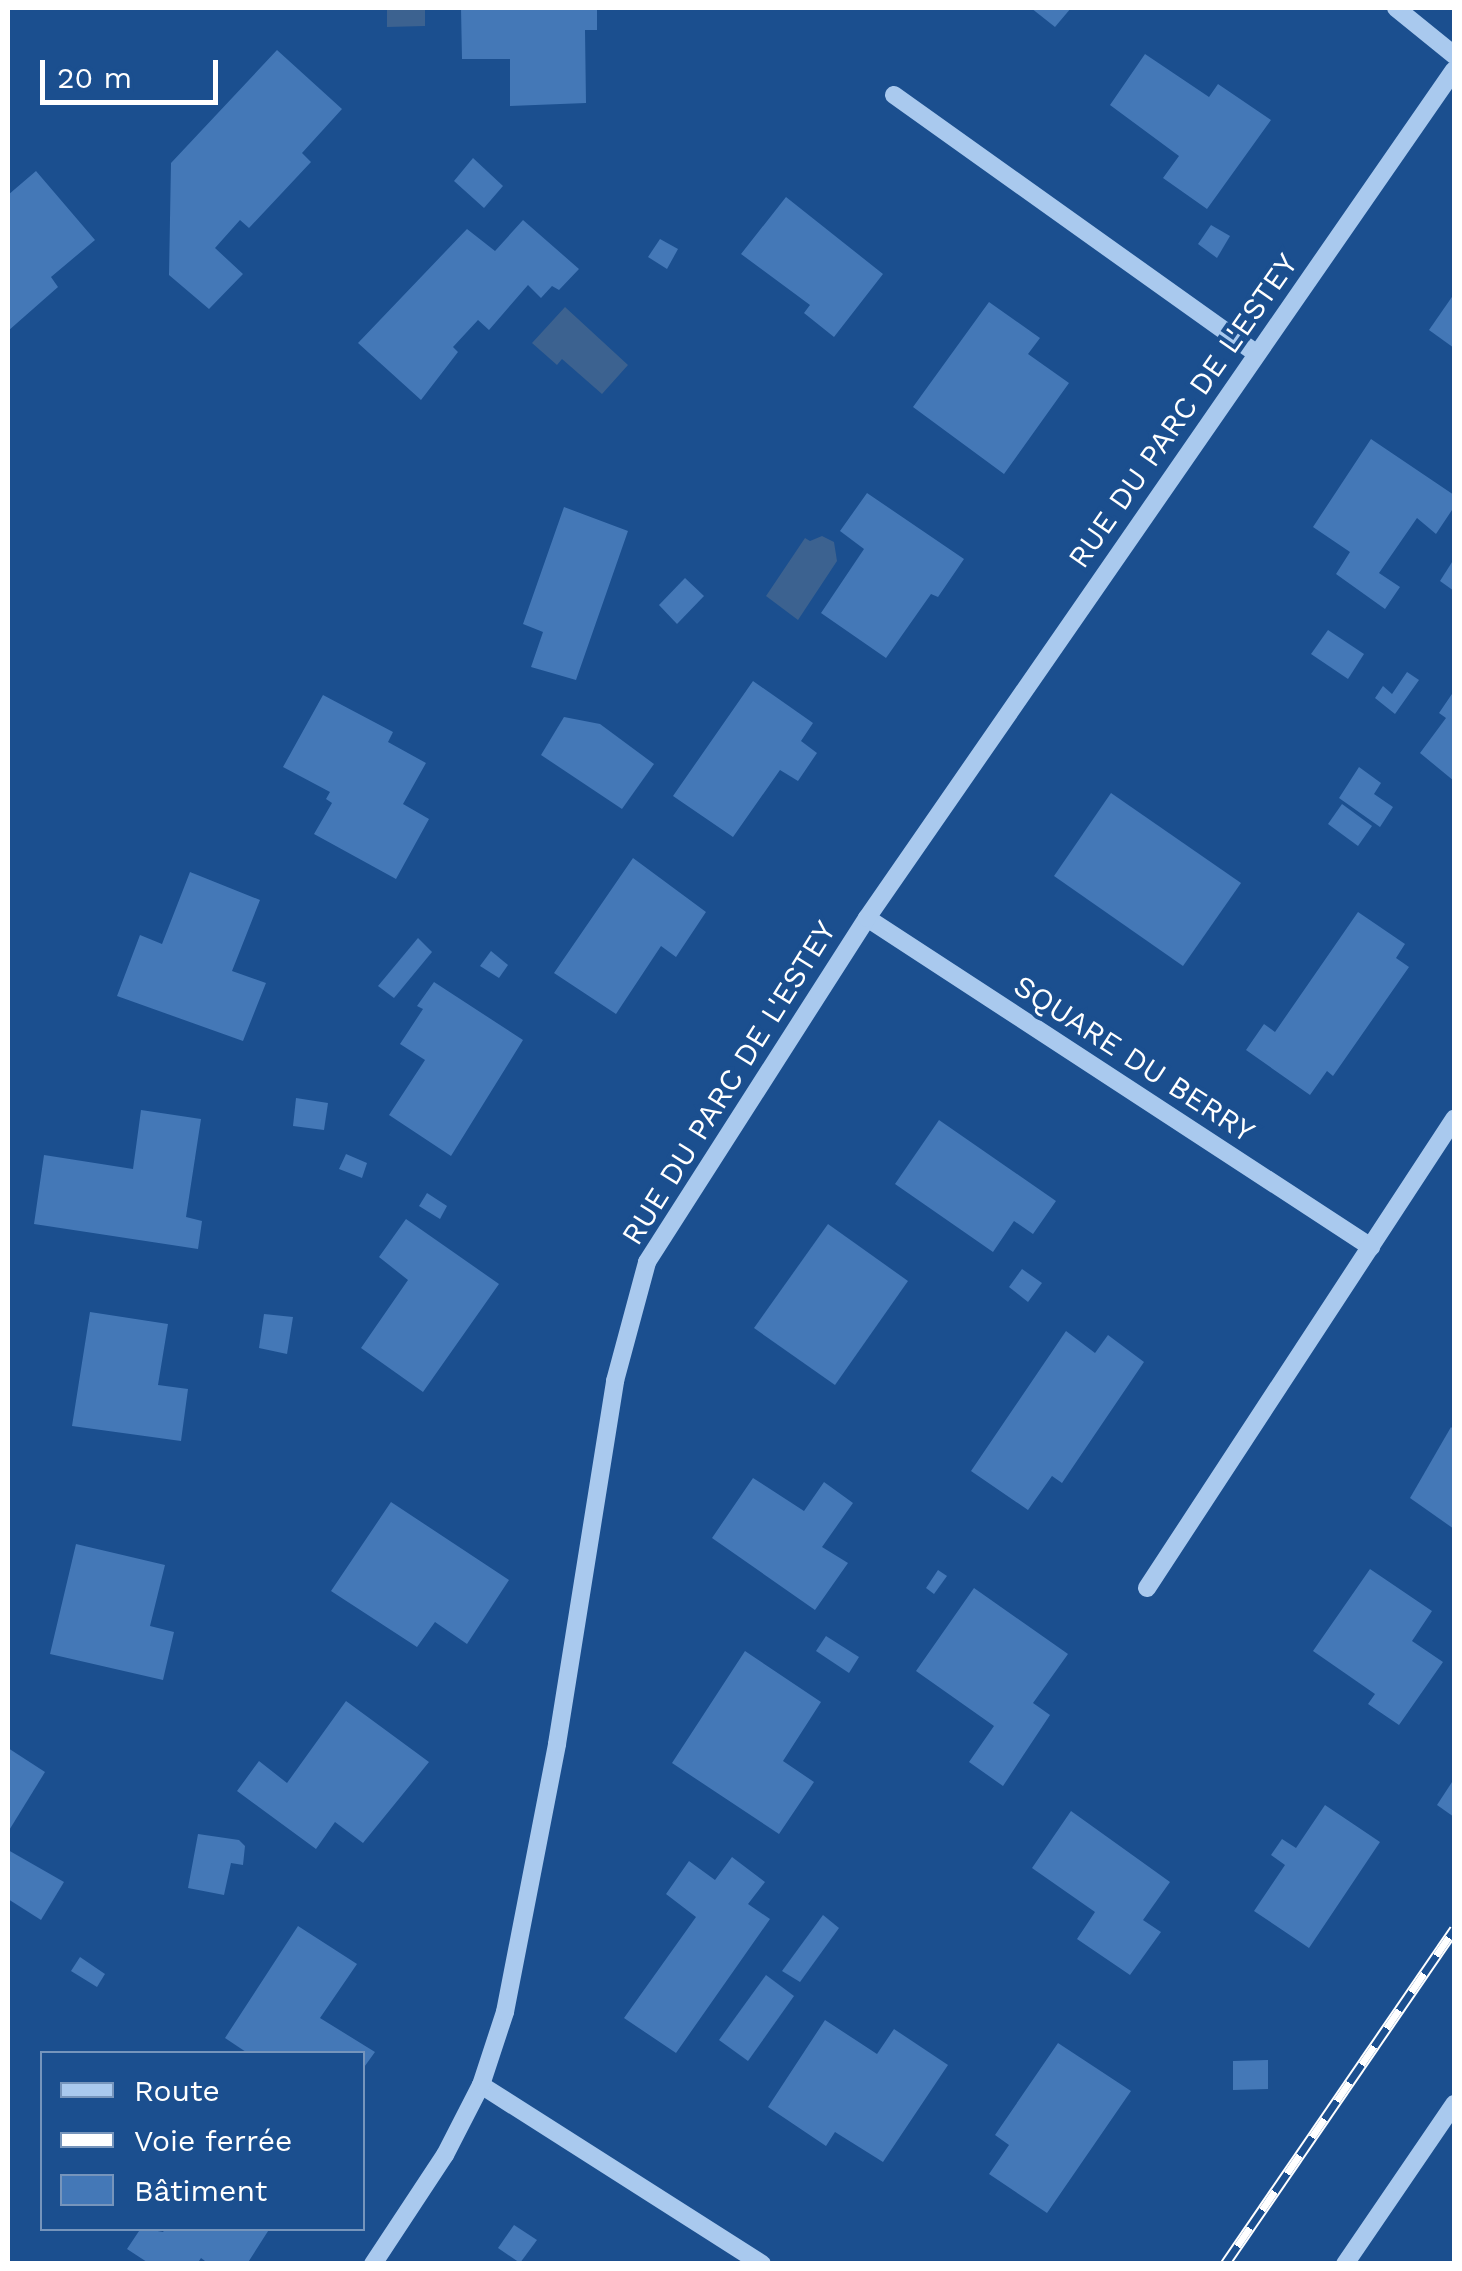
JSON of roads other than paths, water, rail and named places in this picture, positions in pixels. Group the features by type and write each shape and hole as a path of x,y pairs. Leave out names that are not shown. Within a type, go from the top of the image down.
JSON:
{"street":[{"path":"1396,8 1454,55"},
{"name":"RUE DU PARC DE L'ESTEY","path":"373,2264 446,2155 481,2084 505,2012 525,1923 615,1381 647,1262 867,918 1454,70"},
{"path":"894,95 1256,353"},
{"name":"SQUARE DU BERRY","path":"867,918 1371,1246"},
{"path":"1148,1588 1454,1119"},
{"path":"481,2084 762,2264"},
{"path":"1345,2264 1454,2104"}],"water":[{"path":"387,8 425,8 425,26 387,27"},
{"path":"565,307 628,365 602,394 562,359 557,365 532,343"},
{"path":"822,536 834,542 837,561 798,620 766,596 805,538 810,541"}],"railway":[{"path":"1225,2264 1454,1929"}]}
